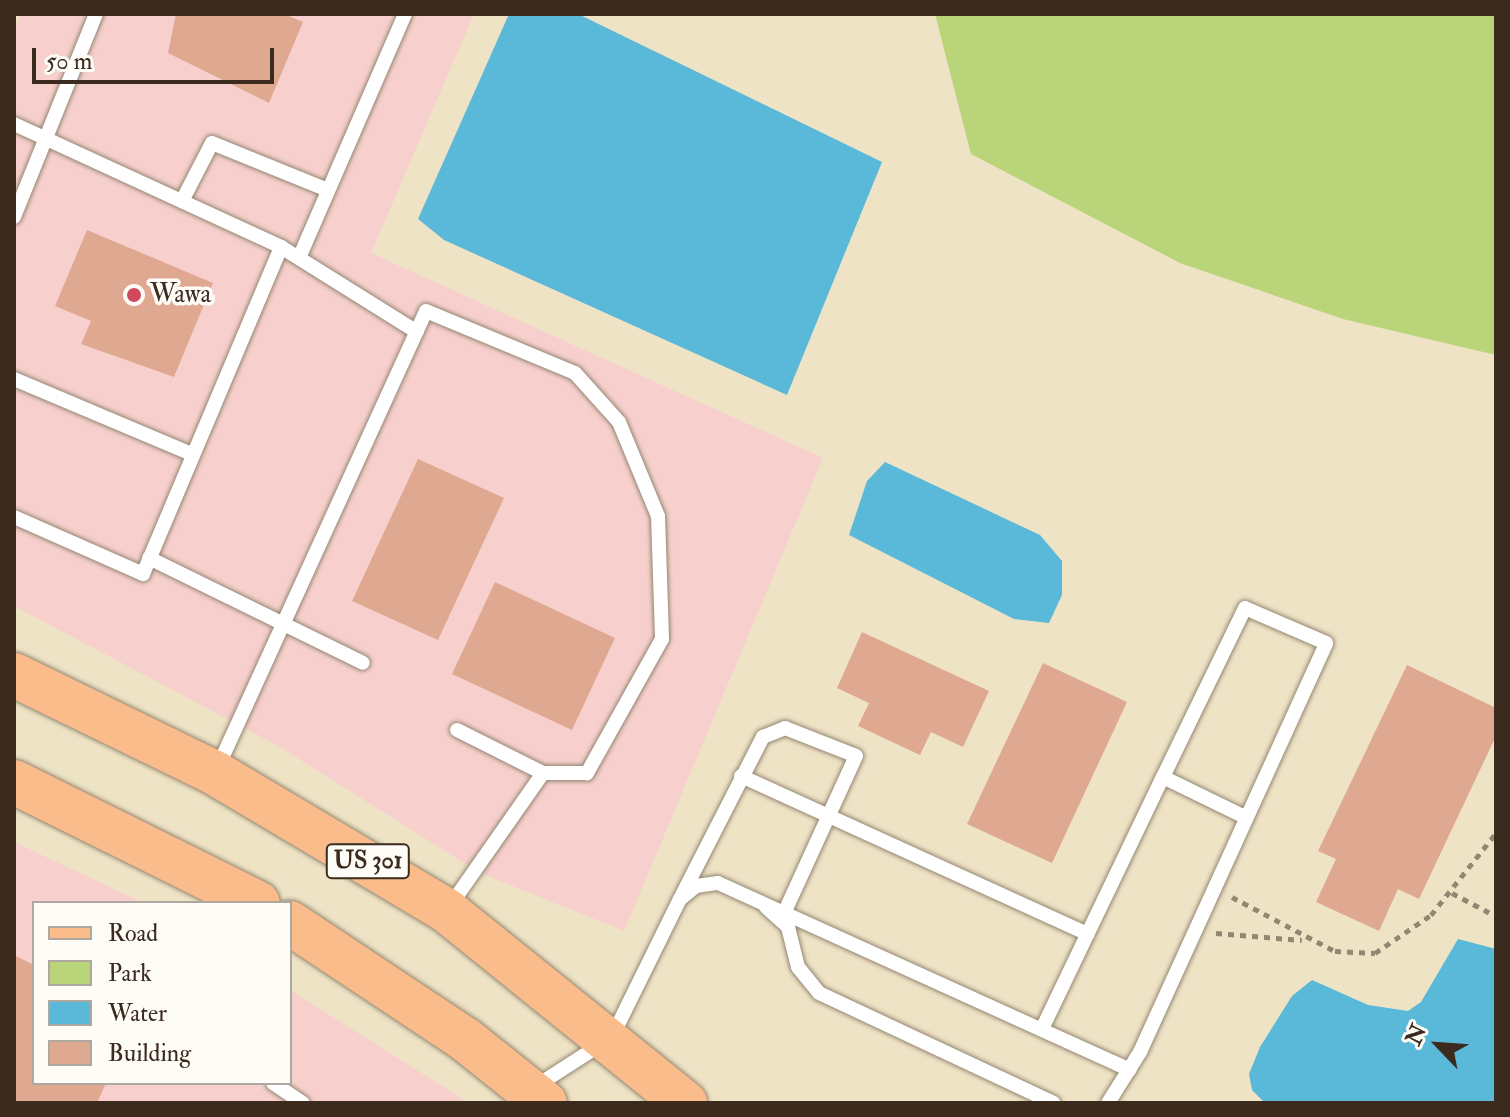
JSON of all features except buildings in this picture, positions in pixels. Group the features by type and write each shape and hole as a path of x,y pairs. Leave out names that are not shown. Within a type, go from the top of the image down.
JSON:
{"main road":[{"name":"US 301","path":"14,675 215,773 447,911 612,1037 685,1103"},
{"path":"14,782 254,901"},
{"path":"292,924 531,1099"}],"lane":[{"path":"14,217 96,14"},
{"path":"299,258 405,14"},
{"path":"14,124 281,247 417,332"},
{"path":"182,201 212,143 328,190"},
{"path":"14,517 143,574 189,453 281,247"},
{"path":"215,773 287,622 426,311 575,373 619,422 658,516 662,639 587,773 543,773 457,730"},
{"path":"14,379 189,453"},
{"path":"149,558 287,622 363,663"},
{"path":"1042,1029 1245,608 1326,643 1130,1070 1108,1103"},
{"path":"531,1099 612,1037 741,776 763,737 785,728 819,737 856,756 785,911"},
{"path":"447,911 543,773"},
{"path":"741,776 1088,934"},
{"path":"1163,777 1245,817"},
{"path":"680,899 696,886 718,883 1130,1070"},
{"path":"754,897 788,927 798,967 819,993 1054,1103"},
{"path":"276,1085 303,1103"}],"path":[{"path":"1214,887 1307,940 1335,951 1375,953 1412,933 1452,893 1496,833"},
{"path":"1452,893 1496,916"},
{"path":"1194,931 1307,940"}],"shaded area":[{"path":"21,14 474,14 371,253 823,458 624,931 480,873 275,744 14,606 14,29"},
{"path":"14,842 140,901 32,901 32,1085 292,1085 292,991 469,1103 14,1103"}],"green space":[{"path":"935,14 1496,14 1496,355 1343,319 1180,263 971,154"}],"water":[{"path":"509,14 578,14 882,162 787,395 444,240 418,219"},
{"path":"885,462 1040,535 1062,561 1062,595 1049,623 1014,619 849,535 867,481"},
{"path":"1458,939 1496,949 1496,1103 1265,1103 1252,1090 1249,1074 1260,1047 1292,996 1312,980 1368,1005 1408,1011 1421,1002"}],"place":[{"name":"Wawa","path":"134,295"}]}
